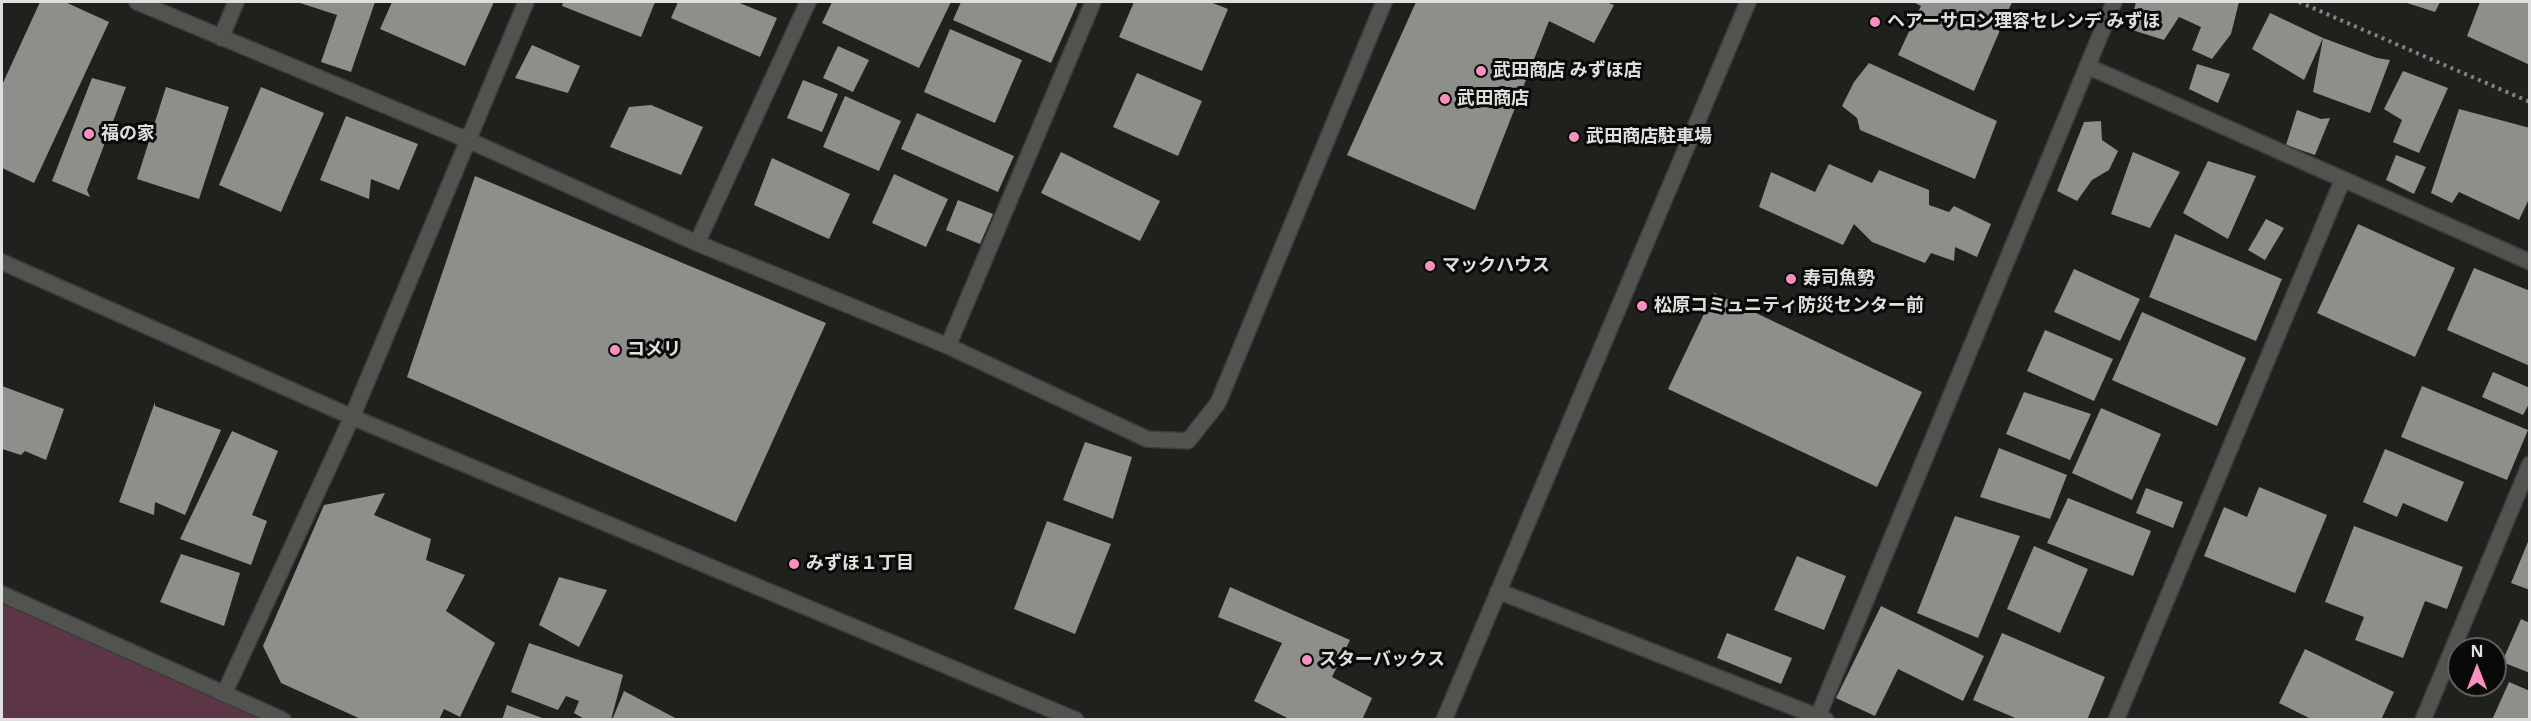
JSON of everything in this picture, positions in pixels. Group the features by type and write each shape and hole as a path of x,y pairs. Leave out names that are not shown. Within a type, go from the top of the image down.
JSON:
{"street":[{"path":"137,2 468,140 697,243 948,346 1147,439 1188,441 1218,403 1384,2"},
{"path":"221,38 236,2"},
{"path":"224,694 352,417 526,2"},
{"path":"697,243 808,2"},
{"path":"948,346 1093,2"},
{"path":"1444,720 1748,2"},
{"path":"1498,591 1822,718 2114,2"},
{"path":"2087,66 2529,262"},
{"path":"2116,720 2343,179"},
{"path":"2,262 352,417 1076,720"},
{"path":"2423,720 2529,464"},
{"path":"2,594 282,720"}],"path":[{"path":"2299,2 2529,102"}],"shaded area":[{"path":"2,599 279,719 2,719"}],"building":[{"path":"40,2 65,2 109,22 34,183 2,168 2,85"},
{"path":"297,2 375,2 351,72 321,62 337,15"},
{"path":"392,2 494,2 465,66 380,29"},
{"path":"563,2 655,2 641,37 562,6"},
{"path":"678,2 737,2 777,18 760,57 671,18"},
{"path":"832,2 951,2 919,68 822,23"},
{"path":"961,2 1078,2 1051,63 953,20"},
{"path":"1134,2 1210,2 1228,9 1202,71 1119,37"},
{"name":"武田商店","path":"1416,2 1606,2 1614,5 1594,43 1549,21 1475,210 1347,155"},
{"path":"1913,2 2012,2 1974,91 1898,55 1921,6"},
{"path":"2136,2 2239,2 2231,34 2212,59 2192,50 2201,27 2179,17 2164,40 2129,29"},
{"path":"2404,2 2440,2 2435,12"},
{"path":"2480,2 2530,2 2530,65 2467,36"},
{"path":"2270,13 2323,38 2304,80 2252,49"},
{"path":"950,29 1022,60 995,123 924,92"},
{"path":"2323,38 2377,58 2390,60 2370,113 2313,92"},
{"path":"532,45 580,66 568,93 515,78"},
{"path":"838,46 869,60 853,92 823,78"},
{"path":"1869,63 1997,121 1975,179 1860,130 1857,118 1842,106 1854,82"},
{"path":"2197,64 2230,74 2218,103 2189,89"},
{"path":"2403,71 2448,88 2419,153 2393,142 2402,120 2384,109"},
{"path":"1137,73 1202,101 1178,156 1113,127"},
{"name":"福の家","path":"92,78 126,87 87,190 90,197 52,181"},
{"path":"803,80 838,94 822,132 787,118"},
{"path":"166,87 229,107 199,199 137,179"},
{"path":"261,87 324,113 281,212 219,185"},
{"path":"845,96 901,121 879,171 823,147"},
{"path":"651,105 703,127 681,175 610,147 629,107"},
{"path":"2459,109 2530,128 2530,197 2519,220 2459,192 2452,203 2431,193"},
{"path":"2297,110 2321,119 2330,118 2315,155 2286,145"},
{"path":"917,113 1014,156 998,192 901,149"},
{"path":"346,116 418,144 399,190 371,179 369,199 320,180"},
{"path":"2101,121 2102,140 2118,151 2109,170 2092,180 2077,201 2057,191 2084,122"},
{"path":"1061,152 1160,201 1140,241 1041,193"},
{"path":"2133,152 2180,172 2150,228 2111,214"},
{"path":"2396,155 2426,167 2414,194 2386,180"},
{"path":"772,158 850,194 829,239 754,205"},
{"path":"2208,161 2256,176 2228,239 2183,213"},
{"path":"1829,164 1872,183 1879,170 1929,190 1929,205 1949,212 1954,206 1991,224 1977,257 1955,247 1954,261 1931,253 1925,263 1872,242 1854,224 1843,245 1759,207 1771,172 1815,192"},
{"path":"894,174 948,199 926,247 872,223"},
{"name":"コメリ","path":"475,176 826,323 736,522 407,377"},
{"path":"958,200 993,214 980,244 946,230"},
{"path":"2266,219 2284,228 2265,260 2248,250"},
{"path":"2358,224 2455,268 2415,357 2317,313"},
{"path":"2175,234 2282,279 2256,341 2149,297"},
{"path":"2474,268 2530,291 2530,366 2447,330"},
{"path":"2074,269 2140,299 2120,341 2054,312"},
{"path":"1714,293 1922,392 1877,487 1668,389"},
{"path":"2142,312 2246,358 2217,426 2112,380"},
{"path":"2045,330 2113,359 2094,401 2027,371"},
{"path":"2493,372 2530,388 2530,402 2523,415 2482,397"},
{"path":"2,386 64,409 46,460 25,451 21,455 2,449"},
{"path":"2422,386 2528,430 2507,480 2401,437"},
{"path":"2024,392 2091,414 2070,460 2006,434"},
{"path":"155,402 155,406 221,430 185,515 155,502 154,515 119,502"},
{"path":"2101,408 2161,434 2132,500 2072,473"},
{"path":"232,431 278,451 252,515 267,521 251,565 180,539"},
{"path":"1085,442 1132,457 1113,519 1063,500"},
{"path":"1999,448 2067,475 2050,519 1980,497"},
{"path":"2385,449 2464,482 2447,522 2403,503 2397,517 2363,502"},
{"path":"2259,487 2327,515 2295,593 2204,556 2224,507 2247,517"},
{"path":"2146,488 2183,502 2173,528 2136,513"},
{"path":"385,493 374,515 431,539 426,560 465,575 446,611 495,643 460,717 444,709 439,720 363,720 281,683 263,646 324,505"},
{"path":"2068,498 2151,531 2133,576 2047,543"},
{"path":"1955,516 2020,536 1978,638 1917,613"},
{"path":"1047,521 1111,544 1075,634 1014,609"},
{"path":"2354,526 2463,567 2447,609 2425,601 2403,658 2355,640 2364,617 2325,602"},
{"path":"2530,537 2530,590 2511,583"},
{"path":"2034,546 2088,569 2060,633 2007,609"},
{"path":"181,554 240,573 224,626 160,602"},
{"path":"1797,556 1846,576 1824,630 1774,610"},
{"path":"559,577 607,590 579,647 539,625"},
{"name":"スターバックス","path":"1230,587 1350,640 1332,677 1372,698 1362,720 1291,720 1254,701 1282,643 1218,617"},
{"path":"1881,606 1984,656 1963,701 1898,669 1875,716 1836,698"},
{"path":"2521,619 2530,623 2530,673 2507,664 2507,651"},
{"path":"1727,633 1792,658 1781,684 1717,658"},
{"path":"2002,633 2105,677 2087,720 2020,720 1973,700"},
{"path":"529,643 623,675 611,720 586,720 574,713 579,701 566,696 558,710 511,692"},
{"path":"2305,649 2394,692 2381,720 2313,720 2279,703"},
{"path":"2509,682 2530,691 2530,720 2492,720 2502,697 2507,697"},
{"path":"624,691 679,720 612,720"},
{"path":"507,705 545,719 545,720 502,720"}],"place":[{"name":"ヘアーサロン理容セレンデ みずほ","path":"1875,22"},
{"name":"武田商店 みずほ店","path":"1481,71"},
{"name":"武田商店","path":"1445,99"},
{"name":"福の家","path":"89,134"},
{"name":"武田商店駐車場","path":"1574,137"},
{"name":"マックハウス","path":"1430,266"},
{"name":"寿司魚勢","path":"1791,279"},
{"name":"松原コミュニティ防災センター前","path":"1642,306"},
{"name":"コメリ","path":"615,350"},
{"name":"みずほ１丁目","path":"794,564"},
{"name":"スターバックス","path":"1307,660"}]}
